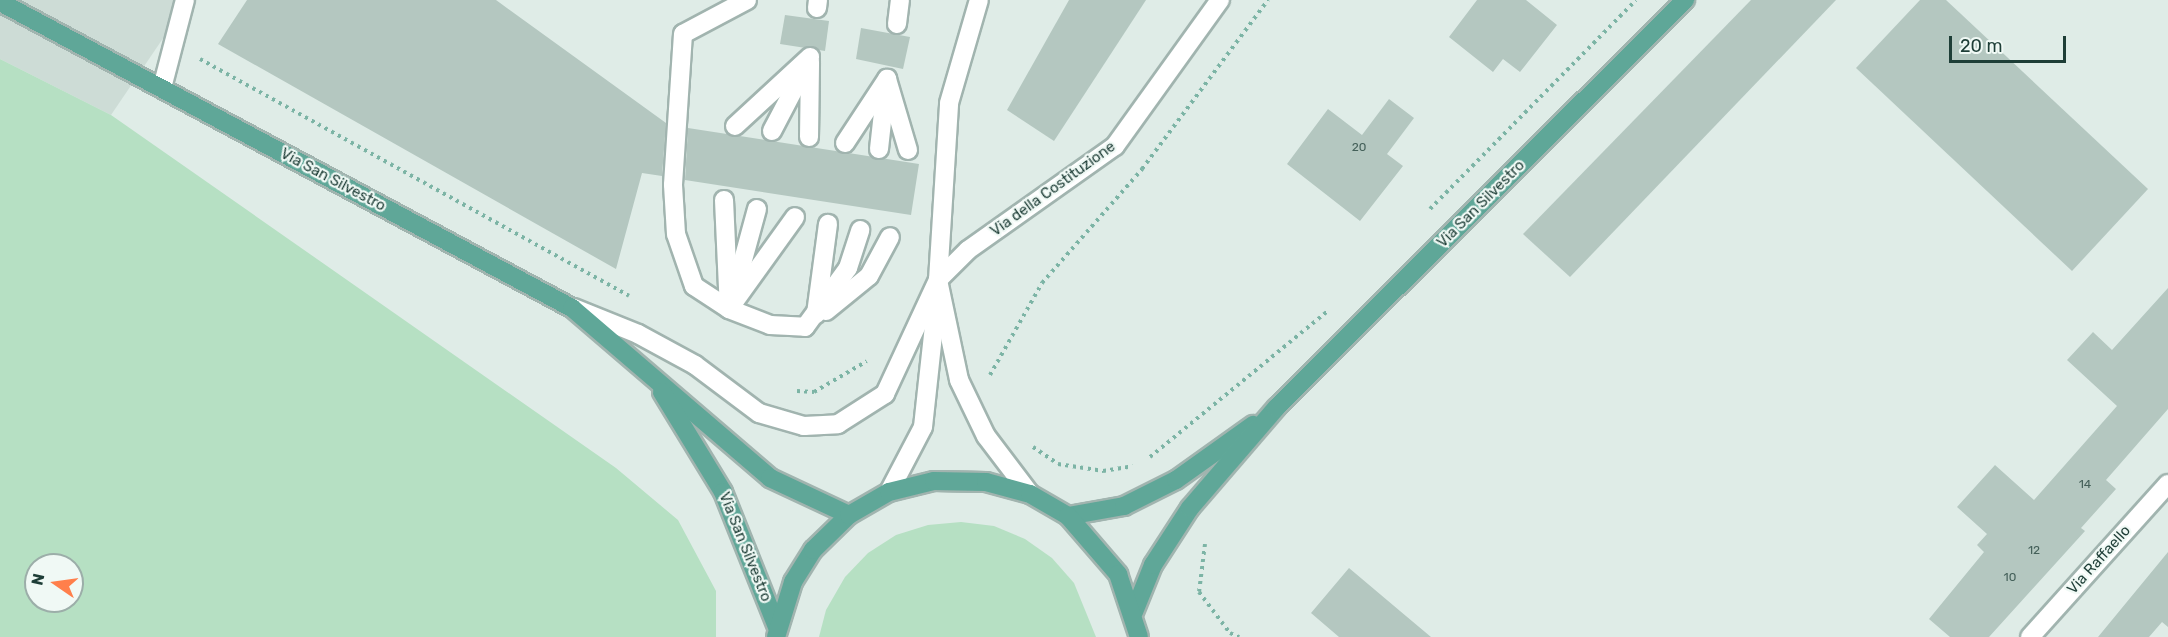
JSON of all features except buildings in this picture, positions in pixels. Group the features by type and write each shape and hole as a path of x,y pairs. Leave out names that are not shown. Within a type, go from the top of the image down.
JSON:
{"main road":[{"name":"Via San Silvestro","path":"1134,612 1153,565 1190,508 1276,408 1685,0"},
{"name":"Via San Silvestro","path":"0,2 572,308 770,478 849,515"},
{"name":"Via San Silvestro","path":"653,377 723,492 777,632"},
{"name":"Via San Silvestro","path":"1068,516 1124,506 1176,480 1276,408"},
{"path":"777,632 793,582 813,550 849,515 889,492 934,481 986,482 1030,494 1068,516 1118,574 1134,612 1139,637"}],"street":[{"path":"162,88 171,44 185,0"},
{"path":"747,0 683,34 673,185 676,234 694,286 729,309 770,325 805,327 869,276 890,237"},
{"path":"897,24 900,0"},
{"path":"962,49 963,0"},
{"path":"889,492 923,427 938,280 943,144 962,49 979,0"},
{"name":"Via della Costituzione","path":"572,308 638,334 695,365 759,413 804,426 838,424 885,394 902,365 938,280 968,250 1115,146 1220,0"},
{"path":"735,126 810,57"},
{"path":"771,131 810,57"},
{"path":"809,137 810,57"},
{"path":"845,143 887,79"},
{"path":"879,149 887,79"},
{"path":"887,79 908,150"},
{"path":"724,200 729,309"},
{"path":"729,309 757,209"},
{"path":"729,309 795,217"},
{"path":"815,319 828,224"},
{"path":"815,319 848,268 860,230"},
{"path":"938,280 957,370 986,436 1030,494"},
{"name":"Via Raffaello","path":"2030,637 2168,484"}],"path":[{"path":"991,384 990,373 1042,283 1142,169 1268,0"},
{"path":"1426,213 1636,0"},
{"path":"171,44 640,302"},
{"path":"1030,445 1058,464 1102,471 1140,465 1333,307"},
{"path":"793,390 814,392 867,361 902,365"},
{"path":"957,370 990,373"},
{"path":"1210,536 1204,545 1198,592 1230,633 1239,637"}],"shaded area":[{"path":"0,0 189,0 111,115 0,59"}],"green space":[{"path":"0,59 111,115 616,468 678,520 716,591 716,637 0,637"},
{"path":"961,522 994,526 1025,539 1052,558 1074,583 1096,637 819,637 826,610 845,577 868,553 896,535 928,525"}]}
